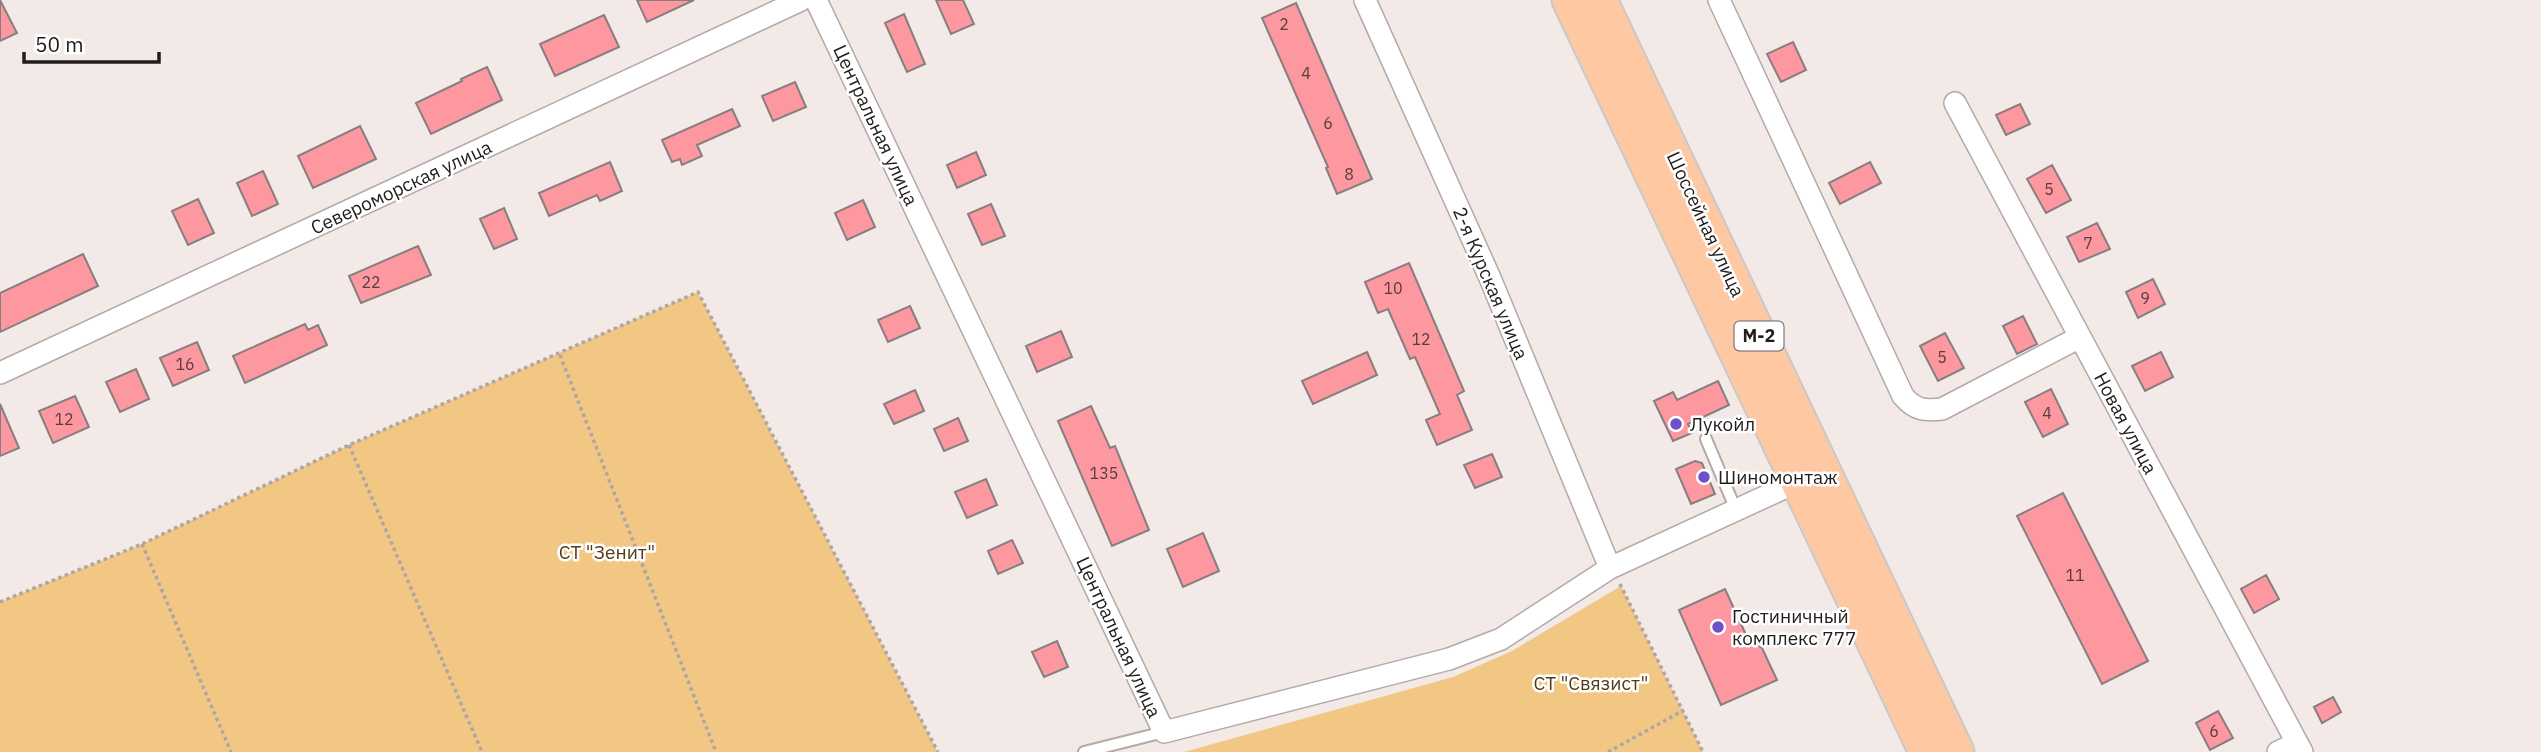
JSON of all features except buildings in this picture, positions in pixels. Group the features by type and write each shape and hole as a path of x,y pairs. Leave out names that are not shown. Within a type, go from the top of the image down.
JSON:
{"highway":[{"name":"Шоссейная улица","path":"1569,0 1926,752"},
{"name":"Шоссейная улица","path":"1600,0 1957,752"}],"street":[{"name":"Североморская улица","path":"0,373 801,0"},
{"name":"Центральная улица","path":"816,0 1164,732 1449,659 1501,639 1610,568 1797,482"},
{"name":"2-я Курская улица","path":"1365,0 1490,278 1610,568"},
{"path":"1719,0 1903,396 1912,407 1926,411 1942,409 2080,337"},
{"name":"Новая улица","path":"1955,103 2080,337 2292,749"}],"lane":[{"path":"1706,439 1736,510"},
{"path":"1084,752 1164,732"}],"path":[{"path":"0,602 142,544 349,445 698,292 938,752"},
{"path":"559,355 716,752"},
{"path":"349,445 482,752"},
{"path":"142,544 231,752"},
{"path":"1610,568 1703,752"},
{"path":"1608,752 1684,710"}],"green space":[{"name":"СТ \"Зенит\"","path":"698,292 938,752 0,752 0,602 142,544 349,445"},
{"name":"СТ \"Связист\"","path":"1621,586 1703,752 1184,752 1453,677 1512,651"}],"place":[{"name":"Лукойл","path":"1676,424"},
{"name":"Шиномонтаж","path":"1704,477"},
{"name":"Гостиничный комплекс 777","path":"1718,627"}]}
